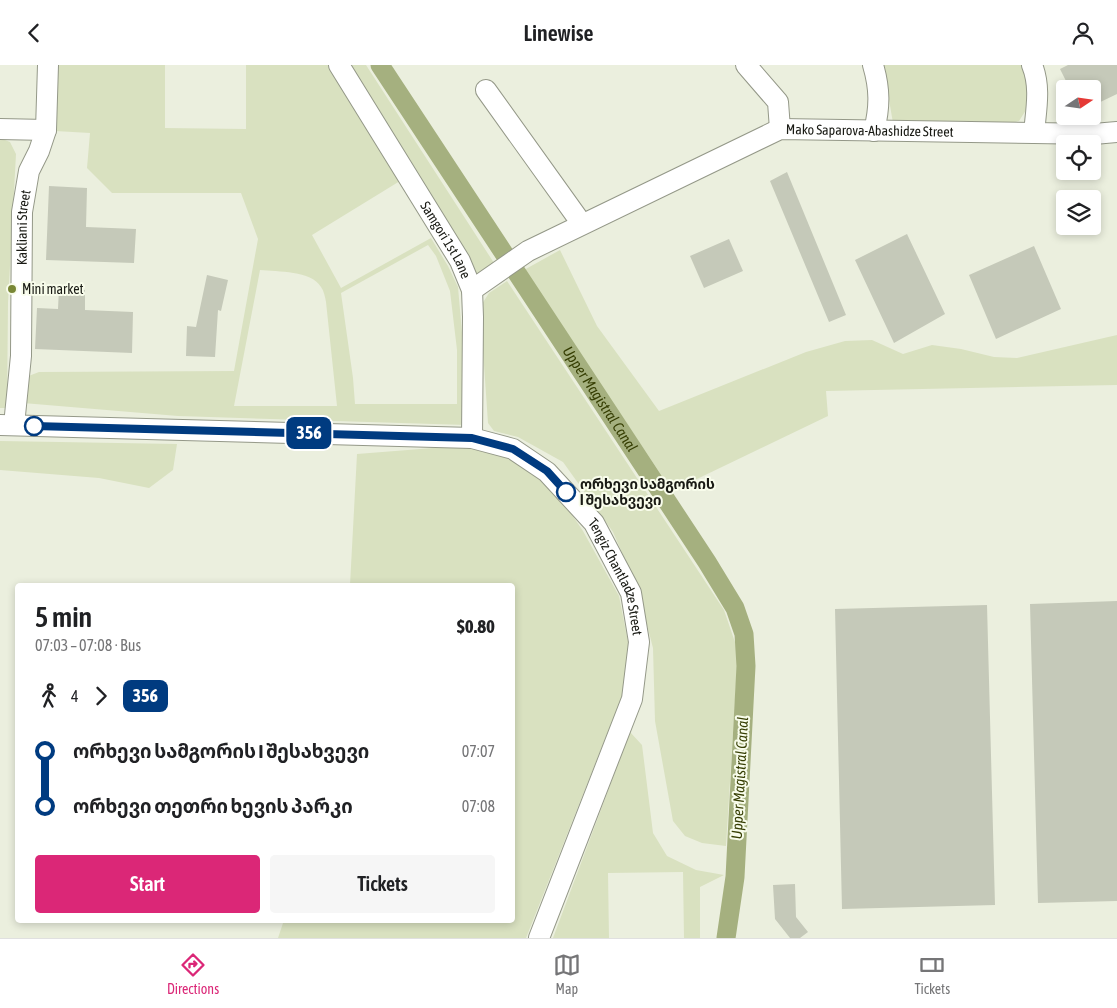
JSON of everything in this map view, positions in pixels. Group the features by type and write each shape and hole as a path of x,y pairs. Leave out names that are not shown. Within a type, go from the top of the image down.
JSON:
{"street":[{"name":"Kakliani Street","path":"7,425 21,356 22,212 29,171 39,151 46,130 48,65"},
{"name":"Samgori 1st Lane","path":"339,65 460,261 472,290 472,438"},
{"path":"746,65 778,102 780,129"},
{"path":"873,65 878,82 879,110 874,131"},
{"path":"1032,65 1037,76 1034,133"},
{"path":"486,90 582,224"},
{"path":"0,129 46,130"},
{"name":"Mako Saparova-Abashidze Street","path":"472,290 528,251 780,129 1094,134 1117,132"},
{"name":"Tengiz Chantladze Street","path":"7,425 472,438 513,449 547,471 594,523 631,593 639,642 632,699 539,938"}],"green space":[{"path":"57,65 165,65 165,128 246,129 246,65 330,65 400,181 312,235 341,288 431,238 458,287 463,344 466,425 178,416 23,403 26,377 39,372 234,371 258,239 241,193 112,193 87,168 90,133 55,131","holes":["428,245 436,256 450,291 457,350 457,404 355,404 341,293","260,270 294,273 310,277 322,289 326,302 337,406 234,406"]},
{"path":"347,65 366,65 494,263 477,275 468,273"},
{"path":"883,65 1024,65 1030,79 1028,107 1019,121 998,127 893,123"},
{"path":"0,138 10,142 16,154 8,303 7,408 0,408"},
{"path":"560,250 597,326 659,411 806,352 845,341 872,340 903,354 932,345 961,349 994,357 1017,358 1117,335 1117,385 826,391 828,416 672,491 524,270"},
{"path":"507,281 724,610 738,651 726,846 702,843 685,836 673,821 655,721 653,648 638,590 613,532 563,462 518,437 494,431 488,423 480,307 489,293"},
{"path":"0,441 177,444 173,470 149,488 99,478 0,470"},
{"path":"471,445 513,460 541,479 568,509 583,531 619,596 629,647 624,691 526,938 278,938 283,923 515,923 515,583 350,583 357,454"},
{"path":"630,732 642,745 653,833 667,856 696,870 724,875 700,887 700,938 684,938 683,872 608,873 609,938 553,938"}],"building":[{"path":"1068,65 1117,65 1117,94 1101,102 1101,80 1066,80 1060,69"},
{"path":"787,172 846,315 829,322 770,181"},
{"path":"49,186 87,188 86,227 136,229 134,263 46,260"},
{"path":"907,234 945,314 894,343 855,260"},
{"path":"729,239 743,271 704,288 690,256"},
{"path":"1034,246 1061,309 996,339 969,275"},
{"path":"207,275 228,280 221,311 218,310 215,357 186,356 187,326 196,327"},
{"path":"59,288 85,290 85,310 133,312 132,353 35,349 37,308 58,309"},
{"path":"1117,601 1117,901 1038,903 1030,604"},
{"path":"987,605 995,905 842,909 835,609"},
{"path":"795,884 796,917 808,932 800,938 790,938 775,919 773,885"}],"waterway":[{"name":"Upper Magistral Canal","path":"380,65 707,562 735,608 744,634 746,666 735,877 726,938"}],"bus line":[{"name":"356","path":"34,426 472,438 513,449 547,471 566,492"}],"place":[{"name":"Mini market","path":"12,289"},
{"name":"ორხევი სამგორის I შესახვევი","path":"566,492"}]}
